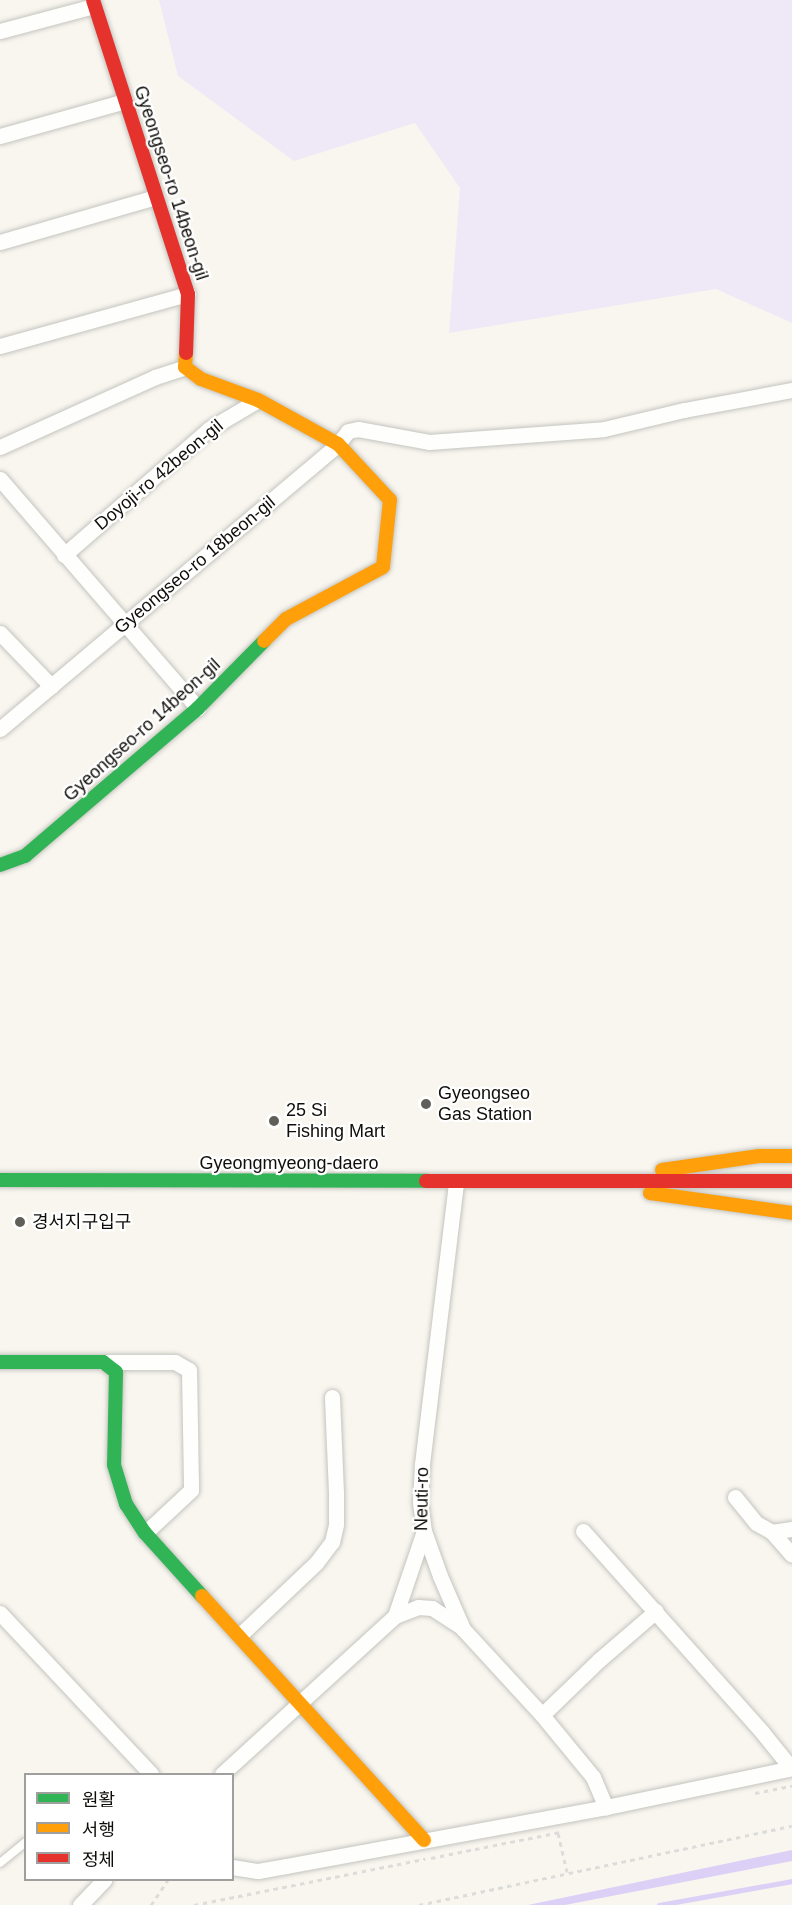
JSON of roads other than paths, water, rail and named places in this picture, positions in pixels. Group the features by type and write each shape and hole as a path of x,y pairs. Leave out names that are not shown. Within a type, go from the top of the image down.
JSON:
{"street":[{"path":"0,31 94,3"},
{"name":"Gyeongseo-ro 14beon-gil","path":"0,865 25,856 198,708 286,620 383,567 390,500 338,444 258,400 201,380 185,367 188,294 94,3"},
{"path":"0,136 125,101"},
{"path":"0,242 156,197"},
{"path":"0,346 188,294"},
{"path":"0,447 155,377 185,367"},
{"name":"Gyeongseo-ro 18beon-gil","path":"0,729 338,444 348,431 358,429 429,442 604,429 684,410 792,390"},
{"name":"Doyoji-ro 42beon-gil","path":"63,555 209,429 258,400"},
{"path":"0,479 63,555 198,708"},
{"path":"0,633 51,686"},
{"name":"Gyeongmyeong-daero","path":"578,1183 759,1156 792,1156"},
{"name":"Gyeongmyeong-daero","path":"0,1180 578,1183 792,1181"},
{"name":"Neuti-ro","path":"223,1773 395,1616 424,1531 420,1502 422,1464 456,1182"},
{"name":"Gyeongmyeong-daero","path":"578,1183 792,1213"},
{"path":"0,1362 176,1362 189,1371 191,1490 145,1533"},
{"path":"103,1362 116,1372 114,1465 126,1504 145,1533 424,1840"},
{"path":"240,1635 316,1563 332,1542 336,1524 332,1396"},
{"path":"735,1497 756,1523 772,1532 792,1555"},
{"path":"772,1532 792,1529"},
{"path":"424,1531 440,1576 464,1629"},
{"path":"234,1867 258,1871 606,1807 792,1768 656,1611 583,1532"},
{"path":"395,1616 418,1607 432,1608 464,1629 542,1715 593,1777 606,1807"},
{"path":"542,1715 598,1660 656,1611"},
{"path":"0,1613 150,1773"},
{"path":"80,1905 103,1881"}],"lane":[{"path":"0,1863 24,1844"}],"waterway":[{"path":"659,1905 792,1881"}],"place":[{"name":"Gyeongseo Gas Station","path":"426,1104"},
{"name":"25 Si Fishing Mart","path":"274,1121"},
{"name":"경서지구입구","path":"20,1222"}]}
